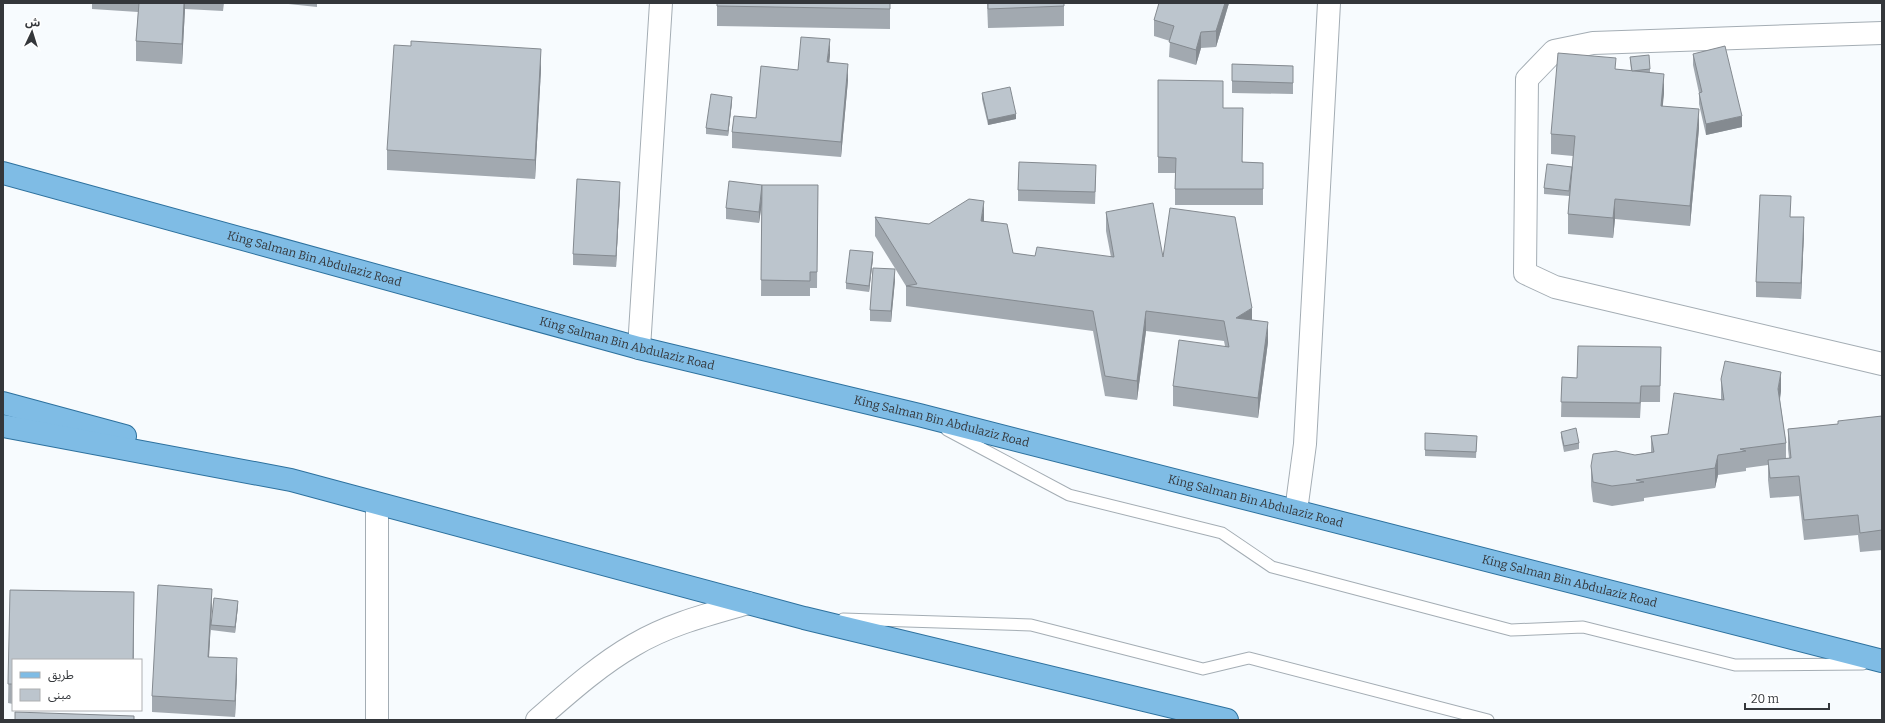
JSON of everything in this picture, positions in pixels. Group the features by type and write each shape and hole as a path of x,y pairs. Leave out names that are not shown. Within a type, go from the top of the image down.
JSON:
{"main road":[{"name":"King Salman Bin Abdulaziz Road","path":"3,173 639,348 919,415 1882,662"},
{"path":"3,182 44,184"},
{"path":"3,403 804,618 1227,720"},
{"path":"3,426 291,480"}],"street":[{"path":"639,348 661,3"},
{"path":"1296,511 1305,444 1329,3"},
{"path":"1882,33 1593,43 1554,51 1527,79 1525,273 1555,287 1882,364"},
{"path":"377,720 378,504"},
{"path":"537,720 577,685 634,645 686,621 748,603"}],"lane":[{"path":"919,415 1069,495 1222,533 1272,567 1511,630 1583,627 1735,665 1882,662"},
{"path":"804,618 1031,625 1203,669 1249,658 1488,720"}],"building":[{"path":"139,3 184,3 182,44 136,41"},
{"path":"717,3 890,3 890,9 717,6"},
{"path":"988,3 1064,3 1064,6 988,9"},
{"path":"1159,3 1225,3 1216,31 1201,32 1196,50 1169,42 1174,26 1154,20"},
{"path":"801,37 830,39 827,62 848,64 841,142 732,132 734,116 756,118 761,66 798,70"},
{"path":"411,41 541,49 535,160 387,150 394,45 411,46"},
{"path":"1725,46 1742,116 1706,124 1699,93 1702,92 1693,54"},
{"path":"1558,53 1616,58 1615,69 1664,74 1661,106 1699,109 1690,206 1615,199 1613,218 1568,214 1575,136 1551,134"},
{"path":"1649,55 1650,69 1632,71 1630,57"},
{"path":"1232,64 1293,66 1293,83 1232,81"},
{"path":"1158,80 1223,81 1223,108 1243,108 1242,162 1263,163 1263,189 1175,189 1176,158 1158,157"},
{"path":"1010,87 1016,114 988,120 982,93"},
{"path":"711,94 732,97 728,131 706,128"},
{"path":"1019,162 1096,165 1095,192 1018,190"},
{"path":"1547,164 1572,167 1569,191 1544,188"},
{"path":"577,179 620,182 616,256 573,254"},
{"path":"729,181 762,185 759,212 726,208"},
{"path":"762,185 818,185 817,272 810,272 810,281 761,280"},
{"path":"1760,195 1791,196 1790,217 1804,217 1801,283 1756,282"},
{"path":"969,199 984,201 981,221 1007,224 1013,253 1035,256 1037,247 1114,257 1106,212 1153,203 1163,257 1170,208 1235,217 1252,308 1236,318 1268,322 1258,398 1173,386 1179,340 1229,347 1224,321 1146,311 1137,381 1105,376 1093,311 906,286 917,284 875,217 929,224"},
{"path":"850,250 873,252 869,286 846,283"},
{"path":"873,268 895,269 891,311 870,310"},
{"path":"1578,346 1661,347 1660,386 1641,386 1640,403 1561,402 1562,377 1577,378"},
{"path":"1725,361 1781,372 1778,389 1786,443 1740,449 1746,451 1718,455 1715,468 1636,480 1644,482 1612,486 1593,482 1591,466 1593,454 1616,451 1635,455 1654,452 1651,436 1668,434 1674,393 1724,400 1721,379"},
{"path":"1882,416 1882,530 1860,533 1858,515 1804,520 1799,476 1770,478 1768,460 1791,458 1788,429 1838,424 1838,421"},
{"path":"1576,428 1579,443 1564,446 1561,432"},
{"path":"1425,433 1477,436 1476,452 1425,450"},
{"path":"158,585 212,589 208,657 237,658 235,701 152,696"},
{"path":"10,590 134,592 133,659 12,659 12,684 8,684"},
{"path":"214,598 238,601 235,627 211,625"},
{"path":"15,712 134,716 134,720 15,720"}]}
